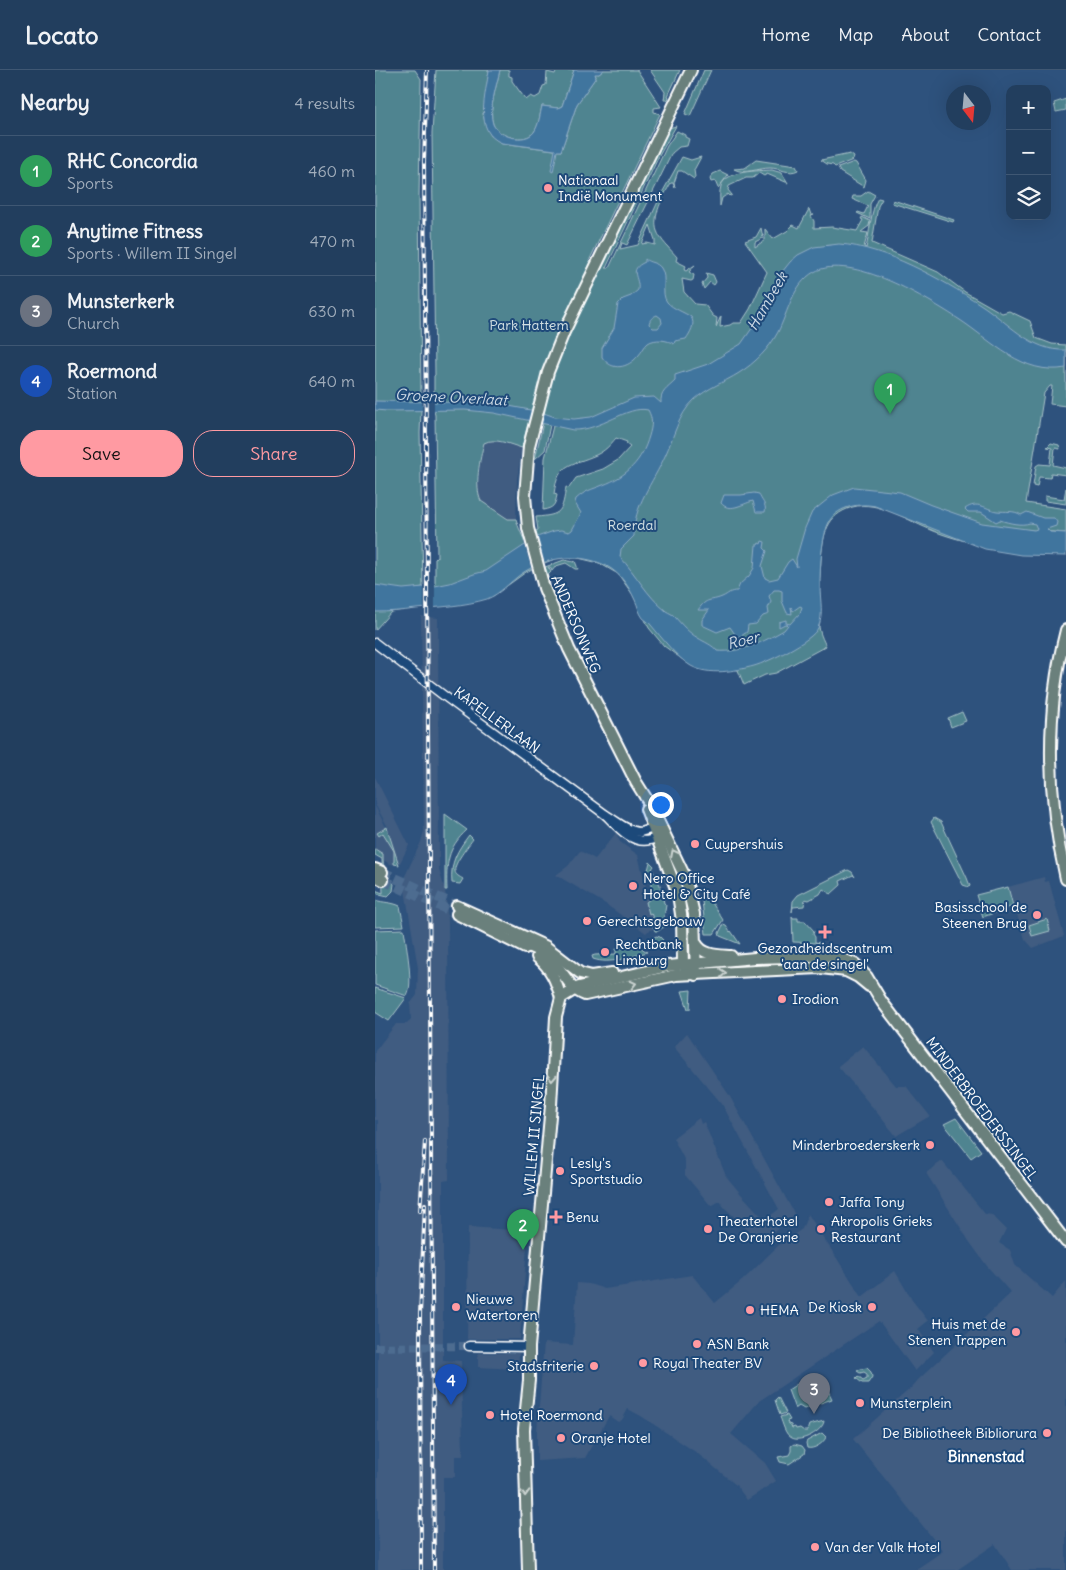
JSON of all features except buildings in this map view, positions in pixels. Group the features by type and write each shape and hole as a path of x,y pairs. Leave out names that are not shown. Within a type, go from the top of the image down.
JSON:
{"main road":[{"name":"ANDERSONWEG","path":"658,831 651,806 636,782 569,649 548,600 529,534 525,496 529,446 545,384 563,332 691,70"},
{"path":"1066,630 1053,704 1051,754 1054,816 1066,879"},
{"path":"658,831 688,886 695,914 697,975"},
{"path":"658,831 678,894 682,921 683,964 688,971 697,975"},
{"path":"630,974 584,975 545,946 457,910 520,944 546,966 556,981 561,998 575,989 664,966 755,958"},
{"path":"520,944 530,946 548,958 575,989 585,995 676,975 697,975"},
{"path":"697,944 700,949 708,953 755,958"},
{"name":"MINDERBROEDERSSINGEL","path":"755,958 829,956 851,961 862,970 878,995 1065,1241"},
{"name":"MINDERBROEDERSSINGEL","path":"697,975 821,968 846,971 864,982 878,995"},
{"name":"WILLEM II SINGEL","path":"528,1570 524,1429 529,1347 551,1105 556,1017 561,998"}],"street":[{"name":"KAPELLERLAAN","path":"375,643 606,815 634,831 658,831"},
{"name":"KAPELLERLAAN","path":"606,815 623,832 639,840 647,841 658,831"},
{"path":"469,1346 529,1347"}],"shaded area":[{"path":"488,441 522,448 517,479 516,519 508,519 479,498 481,454 484,443"},
{"path":"421,616 438,618 439,870 445,890 448,921 449,1180 443,1181 443,1360 461,1361 463,1456 455,1456 455,1477 443,1477 443,1570 378,1570 378,1120 375,1120 375,1051 396,1024 407,1024 411,1019 410,1004 417,995 418,968 404,884 405,876 421,842 424,831"},
{"path":"375,777 409,845 399,865 390,864 375,855 375,806 388,831 389,829 375,804"},
{"path":"616,833 620,842 638,855 656,928 646,933 604,903 556,875 568,866 580,851 595,859"},
{"name":"Basisschool de Steenen Brug","path":"1044,877 1045,882 1049,881 1064,936 1033,948 1025,939 1008,887"},
{"path":"687,1033 729,1095 794,1213 761,1243 720,1201 711,1206 685,1175 685,1161 673,1138 699,1118 701,1124 704,1122 726,1176 741,1194 765,1220 779,1209 722,1104 674,1047"},
{"path":"863,1046 896,1086 906,1086 930,1116 896,1136 838,1066"},
{"path":"942,1161 985,1214 992,1215 1006,1229 999,1243 1010,1250 1015,1265 1052,1298 1066,1281 1066,1570 1012,1570 995,1544 957,1570 915,1570 943,1551 853,1439 912,1387 1011,1293 987,1266 969,1241 926,1173"},
{"path":"808,1214 862,1297 895,1271 912,1300 928,1321 918,1329 934,1352 915,1371 879,1321 759,1401 731,1434 765,1463 776,1481 747,1500 736,1485 697,1453 628,1409 622,1420 618,1422 609,1416 585,1458 537,1461 537,1431 544,1343 573,1345 577,1283 589,1284 605,1289 692,1275 715,1303 743,1280 779,1245 802,1229"},
{"path":"468,1227 528,1231 520,1339 467,1339"},
{"path":"478,1353 519,1353 518,1369 478,1367"}],"green space":[{"path":"375,70 415,70 421,79 419,195 421,399 434,399 432,133 436,70 489,70 483,114 491,136 502,143 561,151 577,104 596,77 595,73 599,74 604,70 637,70 661,107 654,108 654,112 660,114 589,261 591,262 664,113 656,152 669,128 676,126 659,156 606,268 609,268 667,146 677,131 685,135 689,139 687,146 679,147 672,153 627,245 622,243 620,249 638,245 662,193 682,157 691,160 701,157 694,170 694,179 682,171 678,171 674,183 675,188 673,183 671,183 662,200 657,213 656,225 661,238 677,257 676,261 686,266 684,270 686,271 695,265 689,272 694,275 693,280 682,279 684,292 695,304 705,305 713,316 717,318 716,327 721,316 720,327 741,323 750,309 767,272 745,241 756,237 761,228 763,238 755,242 755,247 765,240 765,229 773,239 793,225 799,228 809,209 811,215 814,215 811,216 814,221 814,228 832,227 857,231 863,220 861,219 862,217 870,221 869,226 861,232 868,233 864,247 866,248 872,216 878,198 882,199 878,206 872,243 938,272 965,292 1002,313 1009,311 1030,321 1036,338 1052,344 1066,345 1066,406 1050,404 1052,386 1050,386 1044,393 1026,503 1066,509 1066,533 986,524 977,544 941,534 878,507 857,506 847,509 834,518 824,537 818,617 821,636 826,646 776,673 765,675 744,685 738,670 690,665 664,646 649,628 633,595 618,574 599,563 574,557 557,558 542,564 526,572 493,596 391,612 375,630","holes":["650,225 655,240 655,245 642,244","421,410 434,411 437,557 435,559 435,585 410,590 423,587","529,420 543,423 535,459 545,450 550,425 553,426 545,458 543,510 554,504 557,495 554,494 556,484 562,470 599,453 607,448 616,438 627,442 626,444 630,447 618,460 603,469 576,478 569,488 566,487 562,507 551,515 536,517 537,537 525,544 516,519 508,519 481,501 478,488 479,464 484,443 498,441 522,448"]},
{"path":"500,70 509,70 509,76 512,77 512,81 526,100 531,96 535,98 540,95 543,86 546,85 547,72 555,74 557,70 574,70 562,106 558,108 542,106 534,132 525,138 518,138 500,132 493,124 492,105"},
{"path":"650,70 680,70 668,100 664,100 665,92"},
{"path":"704,70 711,70 690,116 685,114"},
{"path":"1066,99 1066,110 1056,112 1054,103"},
{"path":"850,154 854,157 853,160 835,167 821,160"},
{"path":"756,160 796,166 798,170 788,172 774,168 752,171 738,171 734,169 745,168"},
{"path":"854,162 866,180 864,187 840,172 838,168"},
{"path":"772,170 782,173 788,183 767,174 764,176 759,173 753,178 746,178 729,186 728,190 732,195 728,194 722,198 720,206 721,186 729,177 743,172"},
{"path":"720,171 728,175 718,188 715,181 711,182 710,179 713,174"},
{"path":"868,191 875,195 870,204 870,219 857,213 864,214 868,206 852,199 853,196 861,196"},
{"path":"893,200 954,220 953,222 892,203"},
{"path":"706,273 713,275 716,282 714,285 710,282 704,289 702,284 707,278"},
{"path":"1051,443 1059,445 1060,449 1055,448 1053,465 1066,468 1066,475 1051,473 1050,478 1039,477 1037,487 1033,486 1036,466 1039,464 1050,465 1052,448 1047,447"},
{"path":"1066,488 1066,504 1045,501 1045,496 1064,499"},
{"path":"564,560 575,561 578,569 566,563 556,566 552,571 548,567 551,572 548,575 545,567"},
{"path":"962,712 966,721 951,727 948,718"},
{"path":"445,814 467,830 455,843 449,857 447,890 445,890"},
{"path":"934,818 941,822 967,878 969,887 963,885 931,822"},
{"path":"387,827 399,865 394,864 394,851 383,833 379,836 377,833"},
{"path":"469,835 473,839 455,868 456,874 463,879 460,884 452,883 452,869 455,857"},
{"path":"375,849 383,854 385,870 394,884 393,891 388,896 375,893 375,890 383,893 382,859 375,855"},
{"path":"650,862 654,866 652,869 660,885 666,905 664,917 668,924 658,931 655,931 653,925 655,924 651,913 649,914 646,902 655,895 651,888 651,874 647,874"},
{"path":"848,870 852,872 855,877 853,875 840,881 841,885 831,894 823,889 820,894 809,900 805,899 804,906 793,907 792,912 793,901 798,895"},
{"path":"1008,887 1013,906 983,917 976,895"},
{"path":"705,892 723,920 714,934 706,934 701,893"},
{"path":"375,900 400,906 404,926 375,927"},
{"path":"792,916 793,918 798,918 798,921 805,921 814,931 815,942 820,943 793,942"},
{"path":"1047,919 1050,931 1032,936 1029,925"},
{"path":"723,925 731,931 740,944 720,936 719,933"},
{"path":"404,929 410,974 407,996 375,985 375,930"},
{"path":"656,936 663,940 656,949 651,944 652,939"},
{"path":"639,943 640,947 647,952 613,961 600,961 593,959 592,956 616,954 616,949"},
{"path":"831,959 848,964 846,967 824,964 760,967 759,965 765,962"},
{"path":"375,988 406,998 389,1021 375,1012"},
{"path":"691,990 690,1009 688,1009 682,991"},
{"path":"956,1118 981,1151 971,1158 944,1124"},
{"path":"867,1368 871,1372 872,1377 868,1383 862,1383 856,1378 858,1376 863,1380 867,1378 867,1374 857,1371"},
{"path":"808,1377 810,1380 816,1377 827,1388 832,1399 804,1409 799,1406 795,1409 788,1390"},
{"path":"778,1397 786,1413 780,1415 775,1400"},
{"path":"787,1415 790,1420 787,1421 788,1424 792,1428 800,1428 804,1431 807,1431 809,1425 824,1421 823,1425 816,1432 801,1439 796,1439 788,1434 783,1426 780,1417"},
{"path":"822,1433 826,1437 823,1442 816,1447 807,1448 807,1441"},
{"path":"794,1444 802,1446 805,1450 804,1454 789,1464 780,1462 778,1457 789,1455 791,1446"}],"water":[{"path":"489,70 500,70 492,105 493,124 496,129 506,135 525,138 530,136 536,129 542,106 558,108 562,106 574,70 604,70 599,74 595,74 596,77 577,104 561,151 557,151 553,172 551,171 555,150 502,143 493,138 487,130 484,121 484,100"},
{"name":"Hambeek","path":"839,244 875,251 912,266 948,284 980,304 1031,341 1053,349 1066,350 1066,368 1050,369 1022,362 996,347 972,328 929,301 909,290 868,273 848,268 830,267 814,272 807,277 796,291 778,332 761,355 739,373 699,396 684,412 665,456 640,505 634,536 621,549 620,557 659,605 695,636 711,645 717,651 726,651 752,646 784,630 788,625 785,624 779,627 779,622 786,620 786,623 790,624 800,613 802,607 800,606 793,611 791,607 792,614 787,613 782,601 782,591 774,590 769,596 771,602 768,608 769,614 763,616 756,624 748,625 747,632 737,637 730,627 717,632 702,625 702,620 709,610 698,610 701,606 706,601 737,591 740,584 749,576 754,568 756,545 761,544 762,541 765,542 764,548 767,551 762,566 765,578 769,580 778,578 792,559 797,567 796,559 812,512 833,495 854,487 900,492 982,523 1037,529 1035,524 1015,524 1000,520 996,522 981,512 968,512 965,509 978,505 997,511 1019,513 1021,515 1027,512 1043,518 1054,518 1057,522 1056,526 1047,529 1050,532 1066,533 1066,556 1021,555 985,549 875,506 857,505 844,509 839,511 830,520 825,535 820,571 821,613 818,628 799,645 769,660 747,668 722,672 698,669 680,658 643,618 632,594 612,569 600,563 579,558 559,559 539,564 521,574 487,599 461,605 375,612 375,585 403,589 425,588 450,583 486,571 537,537 554,531 569,532 572,530 581,513 575,503 576,499 586,492 619,477 638,460 650,432 651,416 648,410 640,409 622,414 594,427 573,430 494,413 465,410 375,410 375,401 493,403 541,412 555,417 574,419 591,417 634,398 654,397 661,403 663,393 675,381 675,375 708,364 741,344 755,324 778,277 790,262 798,255 814,247"},
{"path":"645,259 661,268 664,276 664,290 667,302 672,307 691,317 692,328 686,339 675,341 674,344 661,340 651,341 634,360 625,366 610,365 602,357 602,348 614,328 618,304 638,290 635,271 645,262","holes":["657,315 661,318 662,323 658,328 653,328 649,324 653,317"]},
{"path":"759,494 765,505 765,512 756,512 753,501 732,508 721,503 724,495"}],"pier":[{"path":"422,398 434,398 434,413 422,413"},
{"path":"536,534 545,565 532,571 524,542"},
{"path":"435,583 435,611 424,612 424,584"}],"tunnel":[{"path":"382,872 457,906"},
{"path":"383,880 457,914"},
{"path":"375,1347 469,1346"}],"railway":[{"path":"427,70 424,162 434,1570"},
{"path":"420,1211 425,1141"},
{"path":"421,1570 420,1314 425,1204"}],"place":[{"name":"Nationaal Indië Monument","path":"548,188"},
{"name":"RHC Concordia","path":"890,414"},
{"name":"Cuypershuis","path":"695,844"},
{"name":"Nero Office Hotel & City Café","path":"633,886"},
{"name":"Basisschool de Steenen Brug","path":"1037,915"},
{"name":"Gerechtsgebouw","path":"587,921"},
{"name":"Gezondheidscentrum 'aan de singel'","path":"825,932"},
{"name":"Rechtbank Limburg","path":"605,952"},
{"name":"Irodion","path":"782,999"},
{"name":"Minderbroederskerk","path":"930,1145"},
{"name":"Lesly's Sportstudio","path":"560,1171"},
{"name":"Jaffa Tony","path":"829,1202"},
{"name":"Benu","path":"556,1217"},
{"name":"Theaterhotel De Oranjerie","path":"708,1229"},
{"name":"Akropolis Grieks Restaurant","path":"821,1229"},
{"name":"Anytime Fitness","path":"523,1250"},
{"name":"Nieuwe Watertoren","path":"456,1307"},
{"name":"De Kiosk","path":"872,1307"},
{"name":"HEMA","path":"750,1310"},
{"name":"Huis met de Stenen Trappen","path":"1016,1332"},
{"name":"ASN Bank","path":"697,1344"},
{"name":"Royal Theater BV","path":"643,1363"},
{"name":"Stadsfriterie","path":"594,1366"},
{"name":"Munsterplein","path":"860,1403"},
{"name":"Roermond","path":"451,1405"},
{"name":"Munsterkerk","path":"814,1414"},
{"name":"Hotel Roermond","path":"490,1415"},
{"name":"De Bibliotheek Bibliorura","path":"1047,1433"},
{"name":"Oranje Hotel","path":"561,1438"},
{"name":"Van der Valk Hotel","path":"815,1547"}],"district":[{"name":"Binnenstad","path":"986,1456"}],"park label":[{"name":"Park Hattem","path":"529,325"},
{"name":"Roerdal","path":"632,525"}],"water label":[{"name":"Groene Overlaat","path":"451,397"},
{"name":"Roer","path":"743,640"}]}
